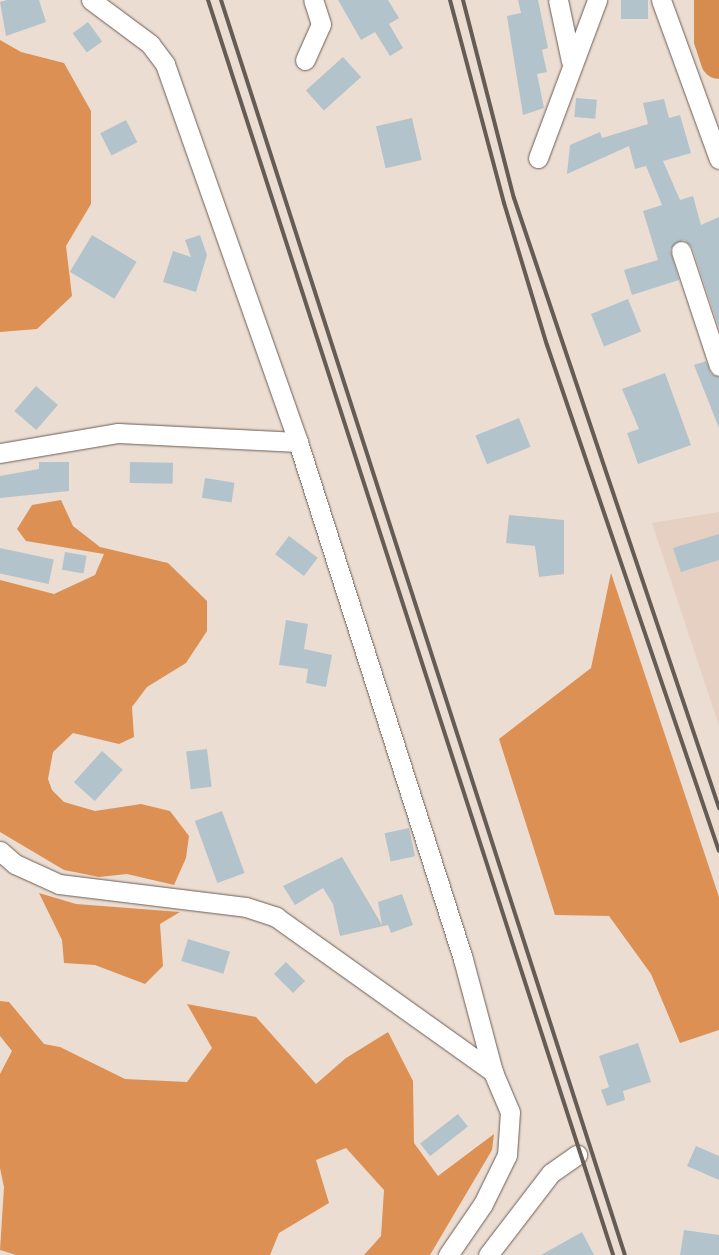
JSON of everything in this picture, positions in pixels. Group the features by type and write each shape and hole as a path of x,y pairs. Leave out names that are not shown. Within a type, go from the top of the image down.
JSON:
{"street":[{"path":"91,0 150,44 165,64 298,442 463,959 493,1072 510,1112 507,1155 483,1204 448,1255"},
{"path":"306,60 321,24 313,0"},
{"path":"558,0 571,61"},
{"path":"538,158 571,61 597,0"},
{"path":"660,0 719,159"},
{"path":"681,251 719,366"},
{"path":"0,453 118,434 298,442"},
{"path":"0,852 15,864 59,884 246,908 276,916 493,1072"},
{"path":"488,1255 551,1173 577,1155"}],"shaded area":[{"path":"0,40 21,52 64,63 91,111 91,204 66,246 72,296 37,329 0,332"},
{"path":"61,500 73,526 100,547 168,563 207,601 207,631 186,663 147,687 132,707 134,737 119,744 73,733 53,752 48,779 52,790 64,802 95,811 141,804 170,811 189,836 186,858 174,885 127,874 99,877 64,870 0,832 0,580 54,594 95,575 104,554 26,541 17,529 32,505"},
{"path":"719,512 719,726 652,523"},
{"path":"611,573 719,897 719,1030 680,1043 651,974 609,916 555,915 499,739 591,668"},
{"path":"39,893 76,904 180,912 160,924 163,966 145,984 95,965 64,963 62,940"},
{"path":"0,1001 9,1002 44,1044 60,1047 125,1079 187,1082 212,1048 187,1004 256,1017 316,1084 346,1058 388,1032 413,1081 414,1143 438,1176 494,1134 492,1150 430,1255 364,1255 381,1236 384,1190 346,1148 316,1160 329,1203 279,1233 270,1255 16,1255 0,1250 4,1187 0,1168 0,1074 12,1051 0,1036"}],"building":[{"path":"7,0 39,0 46,22 6,36 0,2"},
{"path":"338,0 388,0 399,18 389,24 403,48 390,56 375,32 361,40"},
{"path":"518,0 538,0 548,48 542,50 547,72 537,74 544,108 523,115 507,16 521,13"},
{"path":"621,0 648,0 648,19 621,19"},
{"path":"88,22 102,41 87,53 73,33"},
{"path":"343,57 361,77 324,111 306,90"},
{"path":"576,98 597,100 595,119 574,117"},
{"path":"664,99 669,118 680,115 691,153 663,161 680,200 693,196 701,225 719,217 719,328 692,247 684,240 670,249 679,280 632,295 624,270 658,260 643,211 662,205 646,166 635,169 629,146 567,174 570,145 600,132 602,138 648,124 643,103"},
{"path":"412,118 422,160 386,168 376,126"},
{"path":"126,120 137,142 112,155 100,133"},
{"path":"92,235 137,262 114,299 70,272"},
{"path":"200,235 207,255 196,292 163,282 173,251 191,257 185,240"},
{"path":"628,299 641,331 604,346 591,314"},
{"path":"706,361 711,374 719,377 719,428 694,365"},
{"path":"665,373 691,445 638,464 627,433 639,429 622,389"},
{"path":"36,386 58,405 36,430 14,411"},
{"path":"519,418 531,447 487,464 475,436"},
{"path":"39,462 69,462 69,491 0,498 0,476 39,469"},
{"path":"130,462 173,463 173,484 130,483"},
{"path":"205,478 235,483 232,502 202,498"},
{"path":"509,515 564,520 564,574 539,577 535,546 506,543"},
{"path":"719,534 719,560 681,572 673,548"},
{"path":"289,536 318,558 304,576 275,554"},
{"path":"0,548 54,559 49,584 0,574"},
{"path":"65,552 87,556 84,574 62,570"},
{"path":"286,620 308,624 304,649 332,655 326,687 306,683 308,669 279,665"},
{"path":"207,749 212,787 191,789 186,752"},
{"path":"102,751 123,770 95,801 74,782"},
{"path":"222,811 245,873 217,883 195,821"},
{"path":"409,828 415,856 391,862 385,833"},
{"path":"342,857 382,925 378,902 402,894 413,925 391,933 388,925 340,936 333,904 323,888 295,905 283,886"},
{"path":"188,939 230,952 223,974 181,961"},
{"path":"286,962 305,981 293,993 274,974"},
{"path":"638,1043 651,1082 623,1091 625,1100 607,1106 601,1090 609,1087 599,1056"},
{"path":"458,1114 468,1127 430,1156 420,1144"},
{"path":"696,1146 719,1156 719,1180 687,1166"},
{"path":"684,1230 719,1235 719,1255 680,1255"},
{"path":"582,1232 594,1255 541,1255"}],"waterway":[{"path":"712,0 712,40 719,61"}],"railway":[{"path":"208,0 613,1255"},
{"path":"221,0 625,1255"},
{"path":"450,0 504,203 547,345 719,851"},
{"path":"463,0 514,198 719,808"}]}
